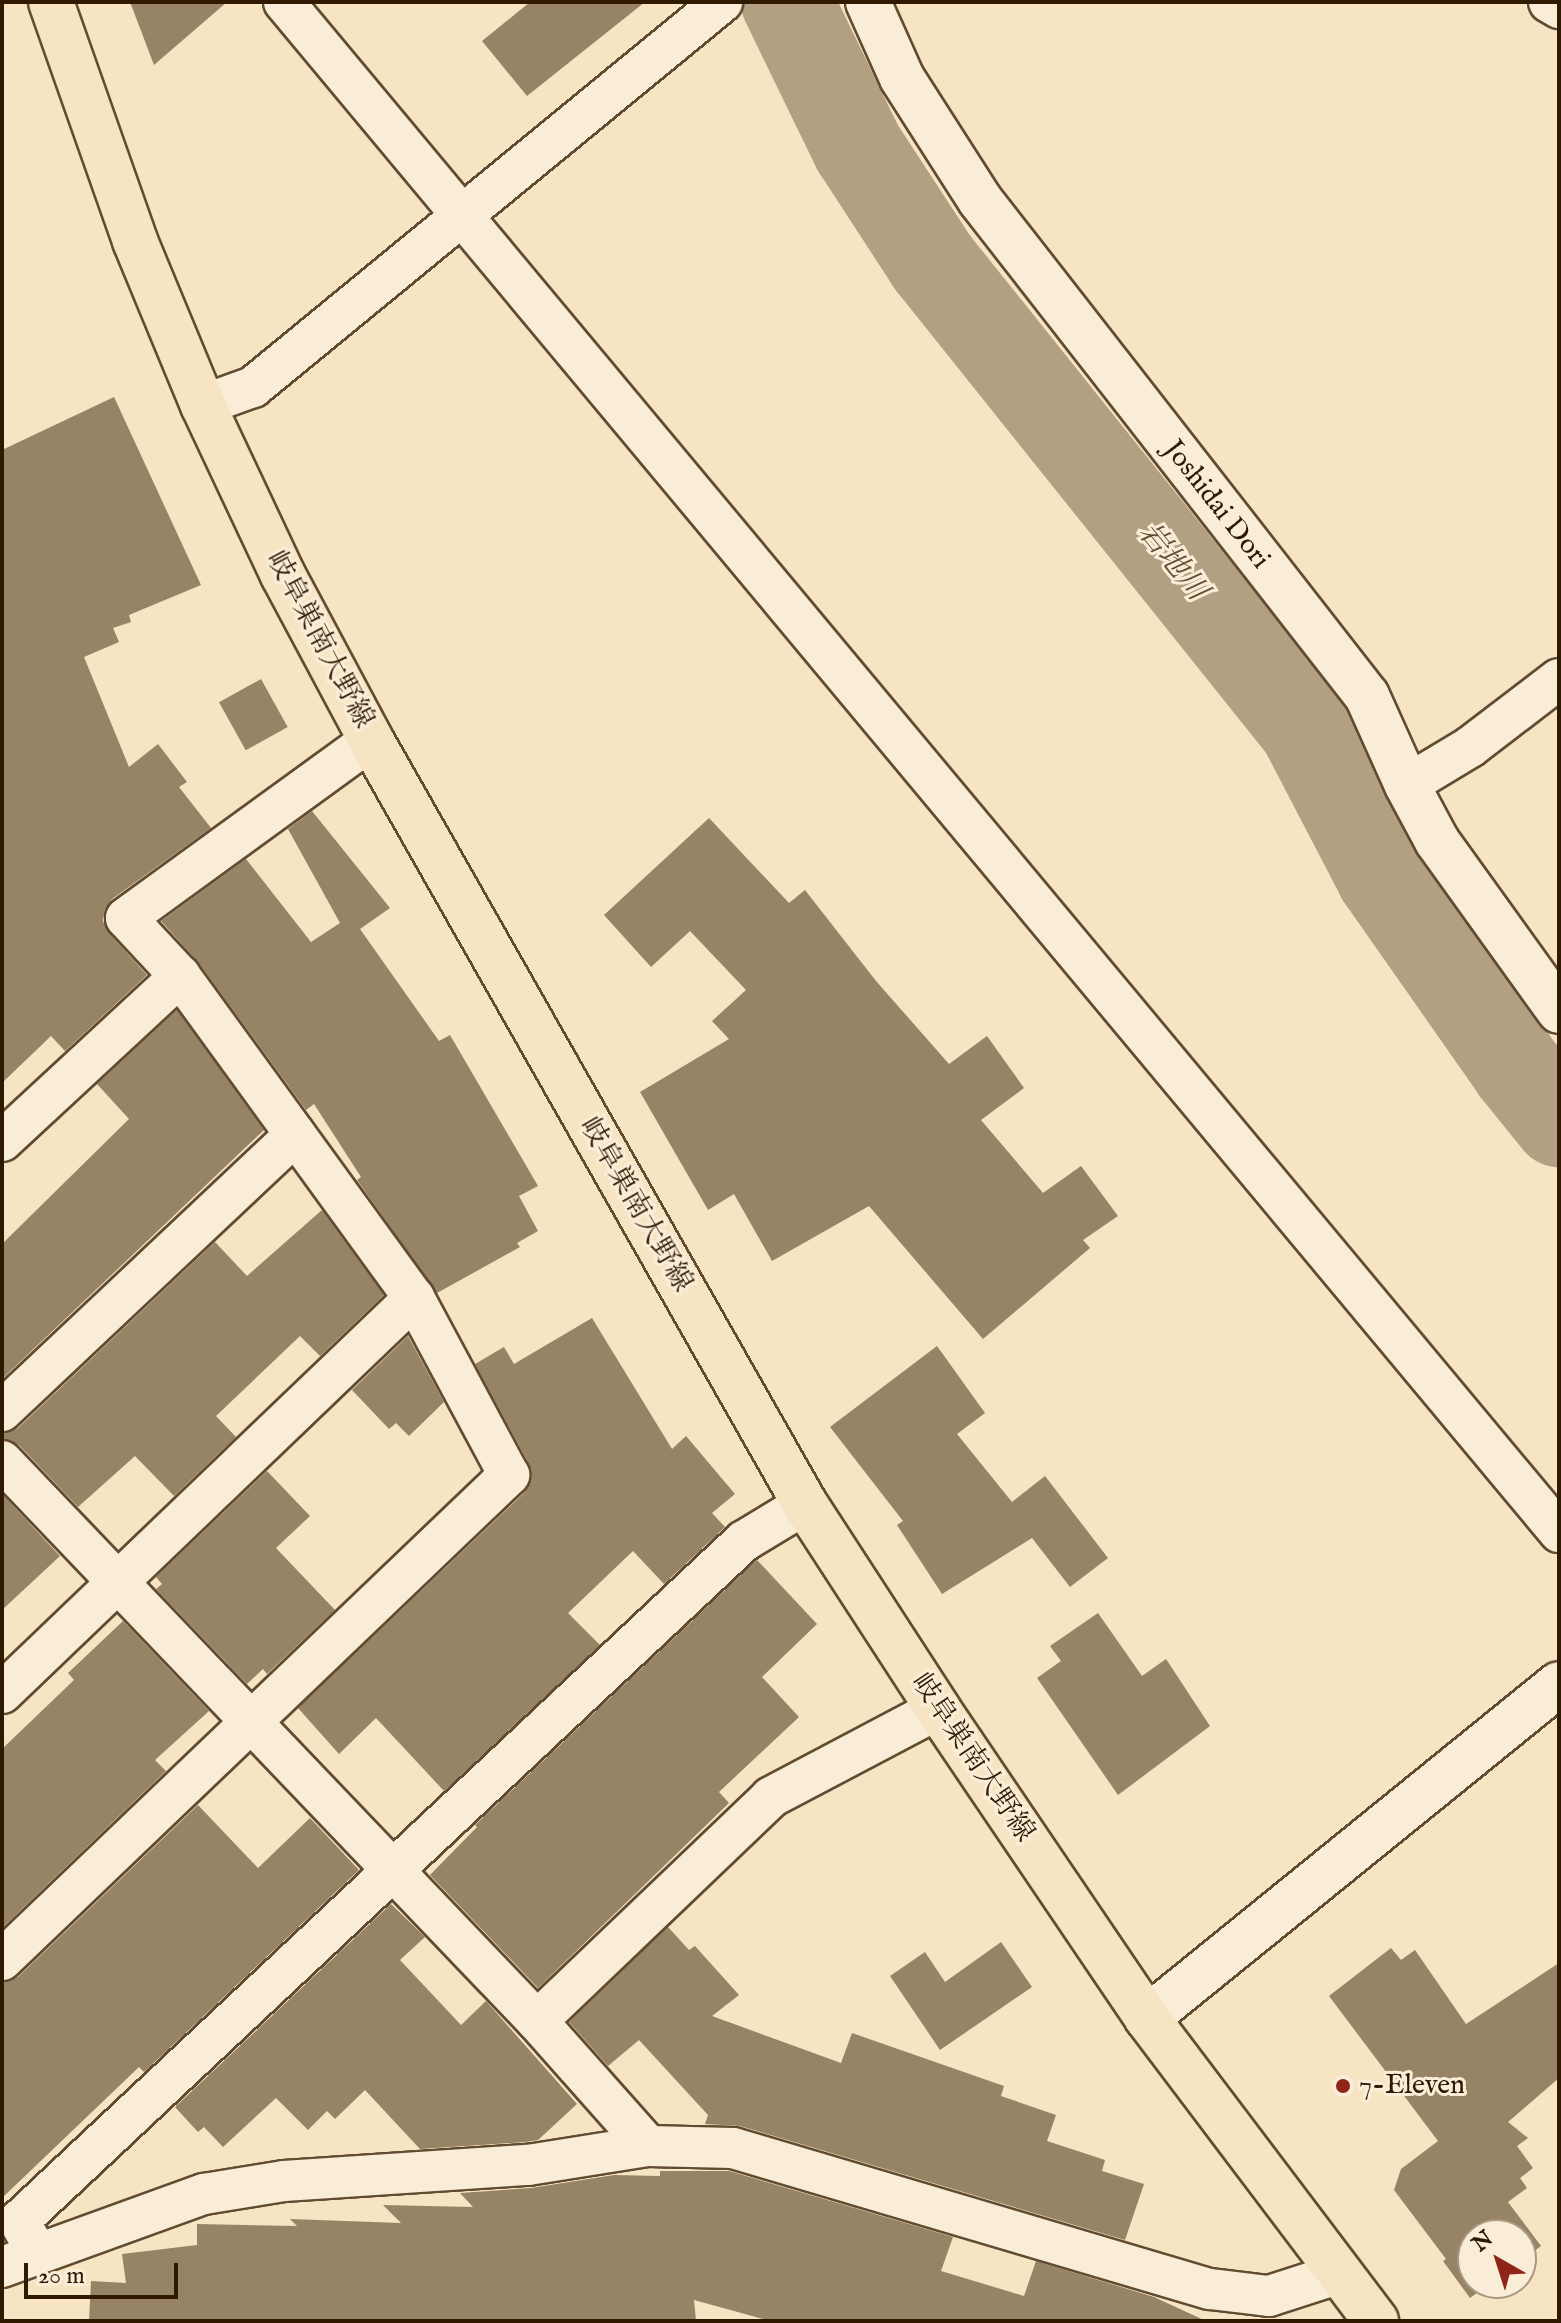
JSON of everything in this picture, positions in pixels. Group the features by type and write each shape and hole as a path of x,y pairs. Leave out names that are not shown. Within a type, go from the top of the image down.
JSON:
{"main road":[{"name":"岐阜巣南大野線","path":"51,2 135,241 203,405 283,575 371,740 805,1504 938,1709 1147,2018 1376,2321"}],"street":[{"path":"284,2 459,216 1559,1532"},
{"path":"203,405 253,387 722,2"},
{"name":"Joshidai Dori","path":"868,2 902,78 980,200 1367,696 1407,785 1437,841 1559,1011"},
{"path":"1549,2 1559,8"},
{"path":"1407,785 1470,747 1559,679"},
{"path":"2,1960 509,1475 414,1298 180,976 126,918 371,740"},
{"path":"2,1141 180,976"},
{"path":"2,1411 295,1135"},
{"path":"2,1693 414,1298"},
{"path":"2,1461 537,2021 648,2146"},
{"path":"805,1504 744,1541 19,2221 20,2260 204,2194 284,2181 528,2165 648,2146 733,2148 1210,2289 1269,2296 1340,2273"},
{"path":"1147,2018 1559,1684"},
{"path":"537,2021 771,1797 938,1709"}],"building":[{"path":"130,2 227,2 154,65"},
{"path":"530,2 645,2 527,96 482,41"},
{"path":"114,397 201,585 129,615 131,622 113,628 119,642 84,657 129,767 158,744 187,782 179,787 211,828 112,899 105,909 103,921 109,933 147,975 65,1051 51,1036 2,1083 2,450"},
{"path":"261,679 288,727 246,750 219,702"},
{"path":"312,811 390,908 360,929 439,1041 450,1035 538,1186 519,1196 538,1231 517,1243 520,1247 437,1293 357,1180 361,1177 314,1104 306,1110 198,962 161,921 246,859 311,942 340,923 288,829"},
{"path":"709,818 789,903 805,890 876,981 949,1064 987,1036 1024,1088 981,1120 1043,1193 1081,1166 1118,1216 1083,1240 1090,1248 983,1339 869,1206 772,1261 734,1194 708,1210 640,1092 729,1039 712,1021 746,990 690,931 651,967 604,915"},
{"path":"177,1010 264,1130 2,1379 2,1244 129,1119 97,1084"},
{"path":"322,1210 384,1295 320,1356 300,1336 216,1416 236,1437 174,1496 135,1456 78,1507 19,1445 2,1439 2,1433 18,1428 215,1242 247,1276"},
{"path":"592,1318 672,1449 686,1436 735,1494 712,1513 725,1527 664,1584 633,1551 568,1613 600,1645 444,1791 376,1718 339,1754 298,1708 525,1492 531,1480 529,1464 475,1364 504,1347 514,1364"},
{"path":"408,1336 444,1402 409,1436 396,1423 389,1429 352,1390"},
{"path":"937,1346 985,1413 957,1434 1012,1502 1045,1476 1108,1558 1070,1587 1032,1538 942,1594 897,1525 903,1521 830,1427"},
{"path":"267,1471 310,1516 276,1548 335,1610 267,1674 263,1669 247,1684 156,1589 162,1584 156,1577"},
{"path":"2,1494 60,1556 2,1610"},
{"path":"757,1560 817,1624 762,1677 799,1717 719,1792 729,1803 538,1988 430,1875 477,1827 475,1825"},
{"path":"1098,1613 1142,1676 1166,1659 1210,1726 1118,1795 1037,1678 1061,1661 1050,1646"},
{"path":"123,1621 209,1711 155,1760 166,1771 2,1928 2,1749 74,1680 68,1673"},
{"path":"198,1805 258,1868 310,1818 359,1870 144,2072 139,2067 2,2198 2,1982 18,1977"},
{"path":"391,1904 425,1937 400,1960 461,2025 486,2001 577,2104 538,2140 525,2142 420,2149 365,2090 335,2119 327,2111 308,2130 276,2098 223,2147 204,2127 198,2132 175,2107"},
{"path":"668,1927 689,1950 695,1946 739,1995 712,2016 841,2063 852,2033 1004,2086 1001,2096 1056,2115 1047,2141 1105,2160 1102,2171 1144,2184 1125,2240 740,2126 705,2124 708,2115 639,2040 608,2066 569,2022"},
{"path":"1001,1942 1032,1987 940,2050 890,1976 925,1952 945,1982"},
{"path":"1391,1948 1401,1960 1415,1950 1466,2024 1559,1963 1559,2078 1508,2122 1528,2138 1517,2146 1533,2168 1520,2178 1527,2188 1508,2202 1521,2219 1457,2219 1457,2280 1443,2261 1446,2259 1394,2190 1401,2169 1438,2141 1329,1996"},
{"path":"660,2171 729,2171 953,2237 941,2271 1024,2296 1036,2261 1154,2297 1206,2321 770,2321 694,2300 696,2321 89,2321 91,2281 126,2283 122,2254 197,2245 197,2224 297,2226 290,2219 401,2223 383,2205 473,2207 460,2193 531,2188 614,2175 660,2176"}],"waterway":[{"name":"岩地川","path":"787,2 858,148 933,263 1305,728 1382,876 1517,1069 1559,1121"}],"place":[{"name":"7-Eleven","path":"1343,2086"}]}
